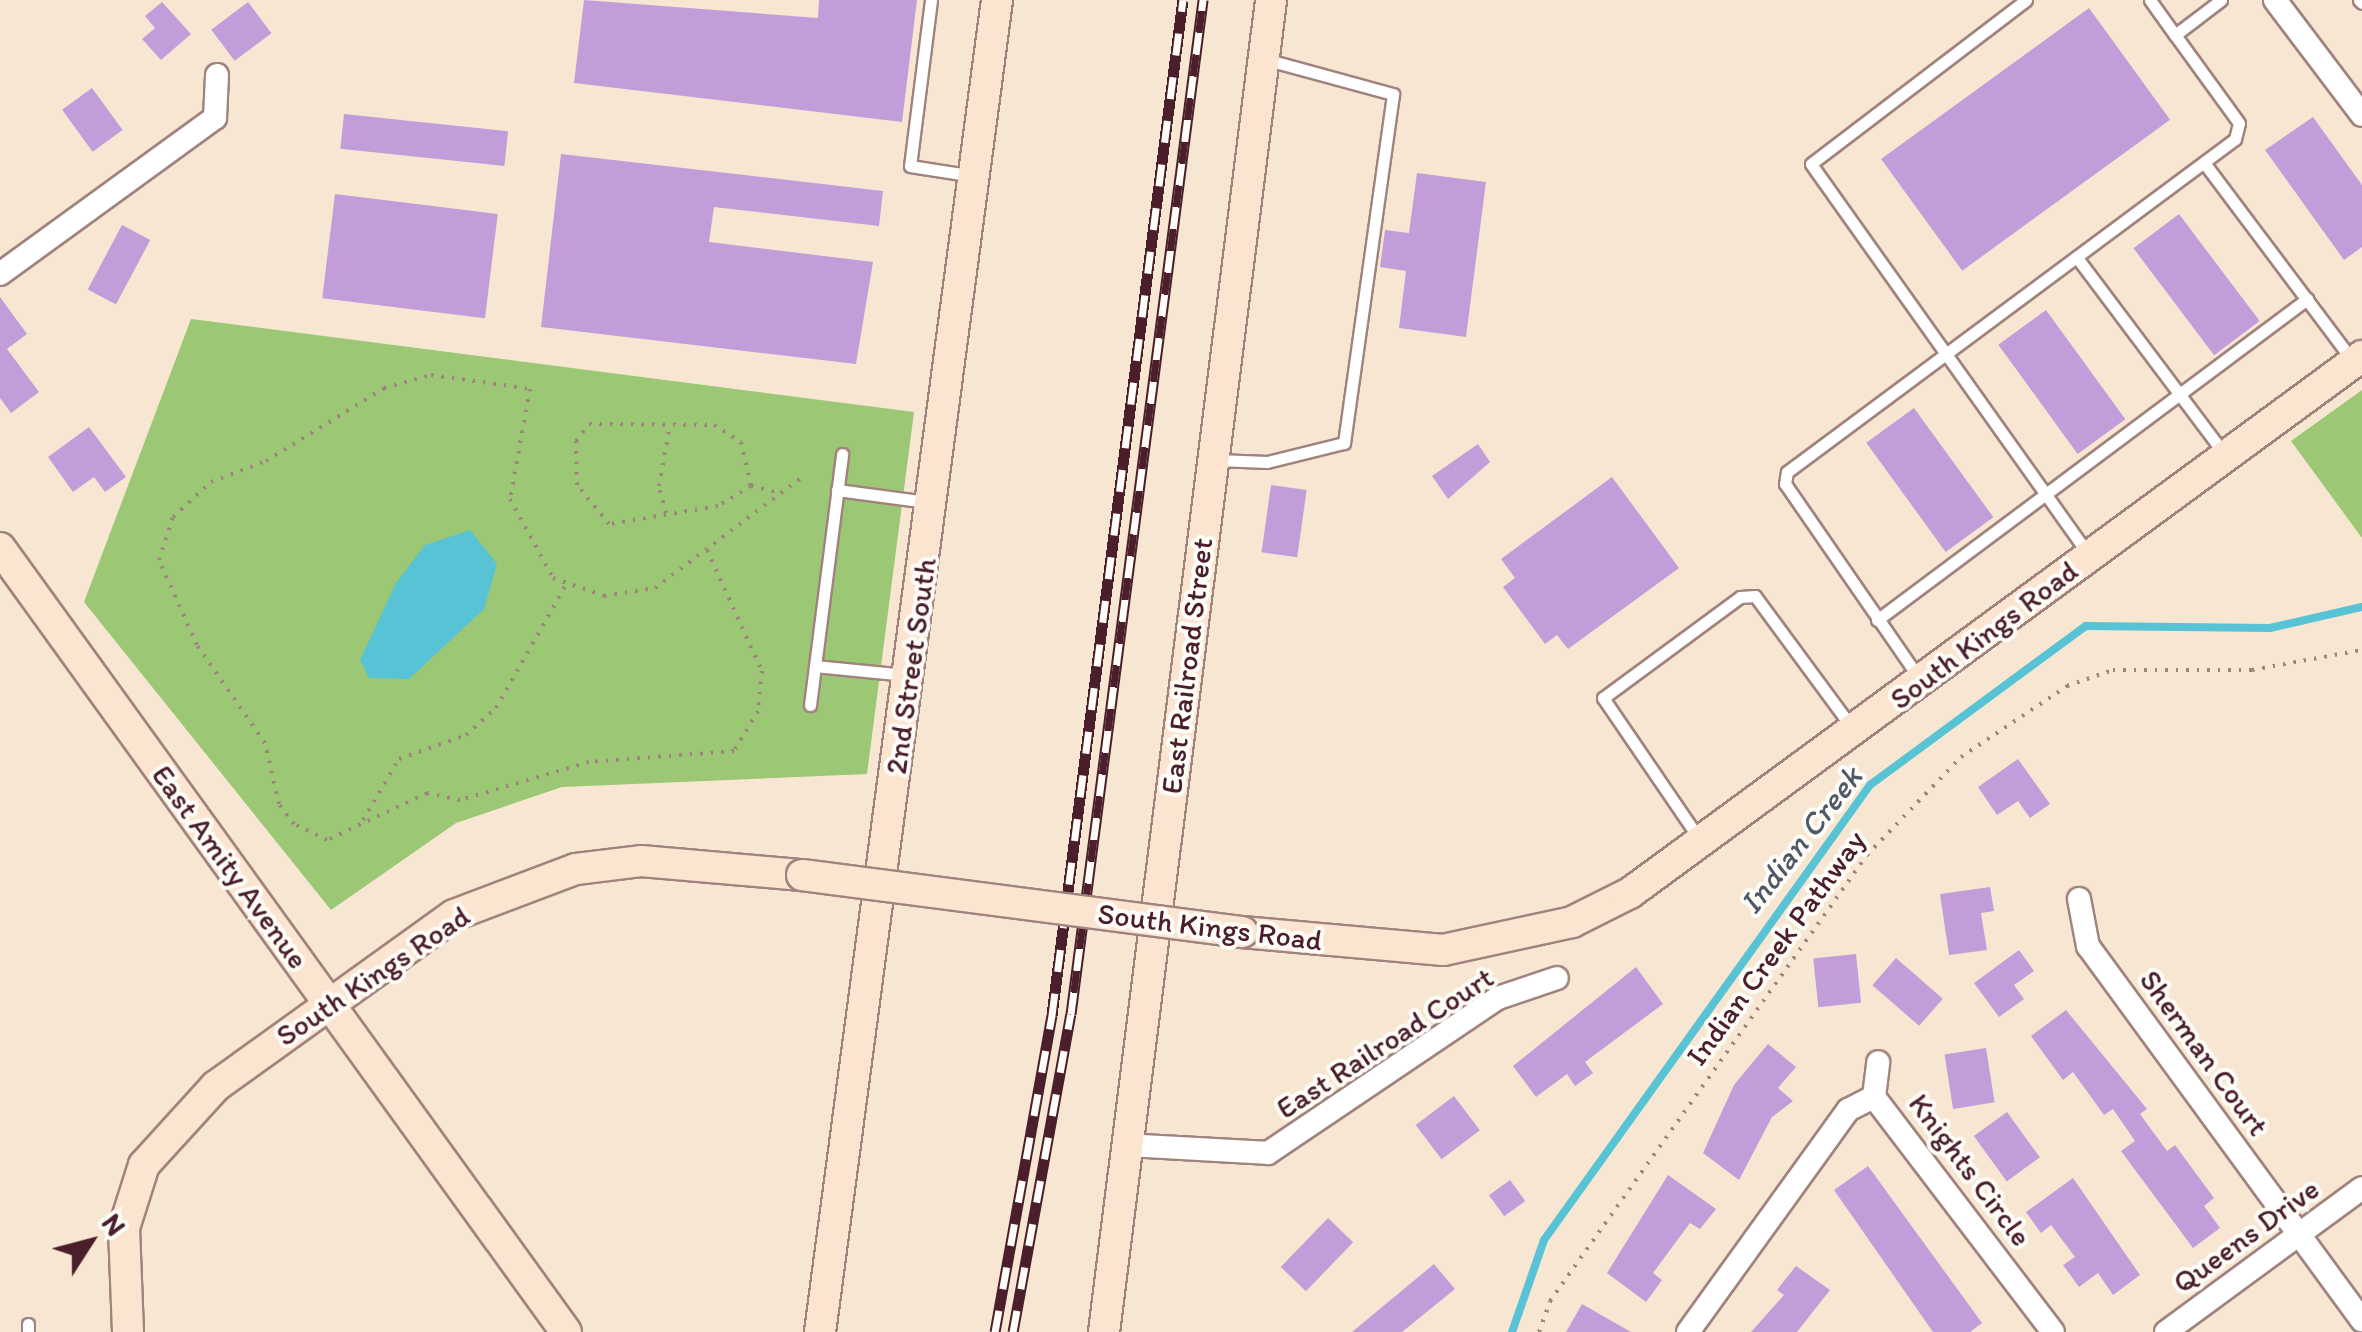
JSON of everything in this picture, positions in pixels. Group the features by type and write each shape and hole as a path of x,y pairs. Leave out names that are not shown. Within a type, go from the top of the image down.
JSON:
{"main road":[{"name":"2nd Street South","path":"820,1332 997,0"},
{"name":"East Railroad Street","path":"1104,1332 1271,0"},
{"name":"South Kings Road","path":"128,1332 124,1228 144,1165 216,1086 454,916 576,869 641,861 802,875 1374,949 1504,942 1630,894 1856,732 2358,359"},
{"name":"East Amity Avenue","path":"0,548 566,1332"}],"street":[{"path":"2275,0 2362,115"},
{"path":"0,274 215,118 217,76"},
{"name":"Sherman Court","path":"2079,899 2088,946 2362,1321"},
{"name":"East Railroad Court","path":"1126,1145 1268,1153 1498,998 1557,978"},
{"path":"1874,1097 1878,1062"},
{"name":"Knights Circle","path":"1688,1332 1848,1110 1874,1097 2053,1332"},
{"name":"Queens Drive","path":"2166,1332 2362,1188"}],"lane":[{"path":"931,0 910,166 975,177"},
{"path":"2026,0 1811,164 2090,556"},
{"path":"1922,682 1785,484 1787,472 1945,352 2078,260 2235,139 2239,122 2150,0"},
{"path":"2176,35 2221,0"},
{"path":"1213,460 1267,462 1344,443 1394,94 1264,60"},
{"path":"2205,164 2358,359"},
{"path":"2078,260 2226,456"},
{"path":"1877,620 2307,298"},
{"path":"810,706 842,454"},
{"path":"837,490 933,503"},
{"path":"1702,843 1602,708 1740,597 1755,596 1856,732"},
{"path":"815,666 910,675"}],"path":[{"path":"706,550 762,671 758,711 734,751 556,768 460,800 427,793 326,840 294,824 279,804 265,743 168,595 159,560 173,516 211,482 266,461 384,388 431,375 483,378 530,390 510,499 553,578 604,596 655,588 776,492 801,478"},
{"path":"751,486 741,442 714,425 669,430 588,424 576,441 577,484 610,524 718,506 751,486 776,492"},
{"path":"666,515 660,486 669,430"},
{"path":"364,820 399,759 466,735 496,708 567,583"},
{"name":"Indian Creek Pathway","path":"1539,1332 1550,1301 1867,855 1961,757 2067,686 2112,670 2252,670 2362,650"}],"green space":[{"path":"191,319 914,412 867,774 562,787 456,823 331,910 84,602"},
{"path":"2362,390 2362,538 2291,441"}],"water":[{"path":"470,530 497,564 484,609 409,679 369,678 360,660 396,583 425,545"}],"building":[{"path":"584,0 818,18 819,0 917,0 902,122 574,83"},
{"path":"162,2 191,34 161,60 142,39 155,28 145,16"},
{"path":"248,2 271,33 235,61 211,30"},
{"path":"2089,8 2170,120 1962,271 1881,159"},
{"path":"92,88 123,130 93,152 62,110"},
{"path":"344,114 508,131 504,166 340,149"},
{"path":"2313,117 2362,185 2362,247 2344,260 2265,150"},
{"path":"561,154 883,191 879,226 714,207 709,242 873,262 856,364 541,327"},
{"path":"1417,173 1486,182 1466,337 1399,328 1406,271 1380,267 1385,230 1409,233"},
{"path":"335,194 498,214 485,318 322,298"},
{"path":"2179,214 2260,321 2214,355 2133,248"},
{"path":"122,225 150,240 116,304 88,289"},
{"path":"0,297 27,334 7,349 39,392 11,413 0,398"},
{"path":"2046,310 2125,419 2078,454 1998,345"},
{"path":"1914,408 1993,517 1946,552 1866,443"},
{"path":"89,427 126,477 105,492 94,477 73,492 48,457"},
{"path":"1478,444 1490,462 1448,499 1432,476"},
{"path":"1612,477 1679,568 1568,649 1557,635 1545,644 1503,587 1515,578 1501,559"},
{"path":"1271,485 1307,490 1297,557 1262,552"},
{"path":"2018,759 2050,804 2030,818 2018,801 1997,815 1978,787"},
{"path":"1990,887 1994,911 1981,913 1987,950 1949,955 1940,894"},
{"path":"2019,950 2034,971 2014,985 2024,999 1999,1017 1974,983"},
{"path":"1856,954 1861,1003 1818,1007 1813,958"},
{"path":"1896,958 1943,999 1919,1026 1872,985"},
{"path":"1636,967 1663,1004 1585,1062 1593,1073 1575,1086 1567,1074 1536,1097 1513,1066"},
{"path":"2066,1010 2147,1109 2140,1114 2167,1151 2175,1145 2214,1198 2204,1206 2220,1228 2193,1248 2121,1151 2135,1141 2113,1109 2104,1115 2073,1072 2063,1080 2031,1036"},
{"path":"1768,1044 1796,1067 1778,1088 1793,1101 1772,1117 1739,1180 1703,1153 1734,1085"},
{"path":"1986,1048 1995,1102 1953,1109 1945,1055"},
{"path":"1454,1096 1480,1130 1442,1159 1416,1125"},
{"path":"2007,1112 2040,1157 2007,1181 1974,1136"},
{"path":"1868,1166 1982,1323 1970,1332 1933,1332 1834,1190"},
{"path":"1668,1175 1716,1209 1700,1229 1690,1223 1653,1273 1662,1280 1646,1302 1607,1273"},
{"path":"2073,1178 2140,1275 2113,1295 2098,1273 2079,1287 2063,1265 2075,1257 2051,1225 2041,1233 2026,1212"},
{"path":"1510,1180 1525,1201 1504,1216 1489,1195"},
{"path":"1328,1218 1353,1242 1306,1291 1281,1267"},
{"path":"1434,1264 1455,1289 1402,1332 1352,1332"},
{"path":"1796,1266 1830,1290 1797,1332 1751,1332 1784,1295 1777,1290"},
{"path":"1582,1304 1631,1332 1566,1332"}],"waterway":[{"name":"Indian Creek","path":"1512,1332 1544,1240 1870,785 2086,626 2270,628 2362,607"}],"railway":[{"path":"995,1332 1052,1015 1183,0"},
{"path":"1013,1332 1071,1014 1203,0"}]}
